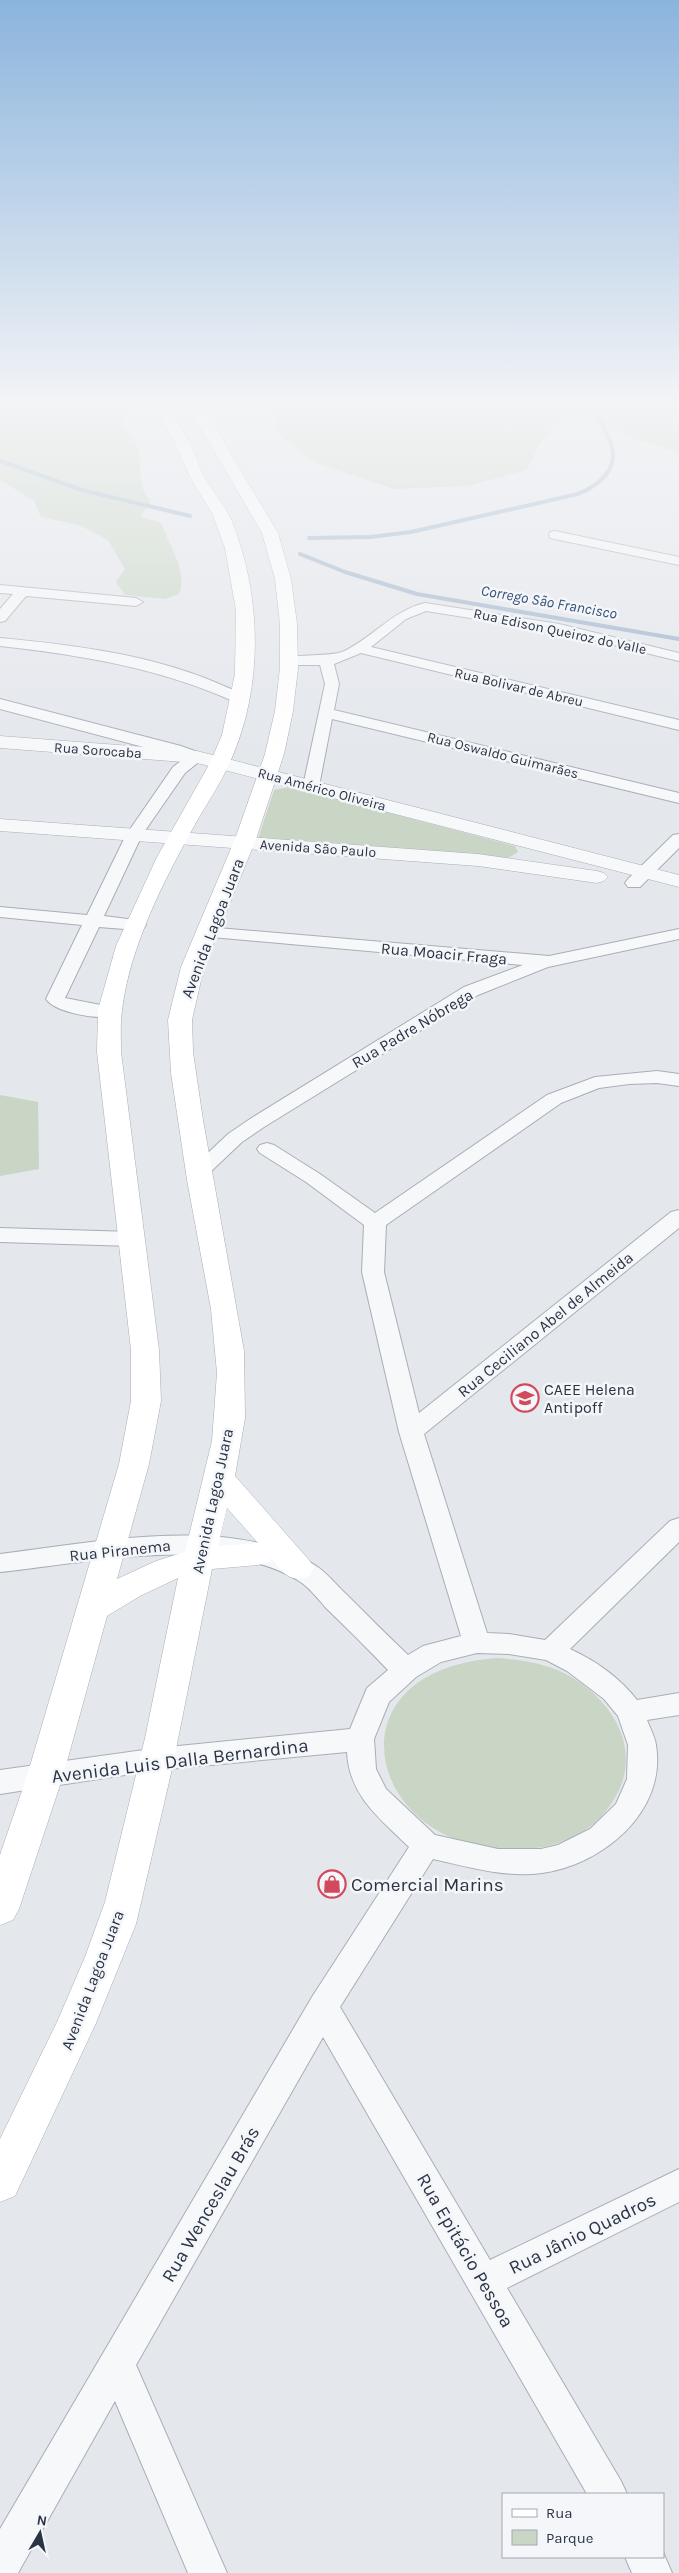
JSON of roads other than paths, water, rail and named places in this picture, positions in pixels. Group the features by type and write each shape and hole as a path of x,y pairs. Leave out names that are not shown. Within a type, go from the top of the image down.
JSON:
{"main road":[{"path":"0,1909 45,1776 134,1464 146,1401 145,1350 109,1052 109,1012 115,983 137,925 177,838 220,763 228,744 240,699 244,677 246,640 239,575 220,519"},
{"name":"Avenida Lagoa Juara","path":"0,2182 63,2055 118,1920 158,1759 200,1552 220,1479 232,1393 222,1289 198,1173 181,1056 180,1022 185,991 206,932 277,752 285,714 289,654 287,598 270,533 262,519"},
{"path":"220,1479 298,1568"},
{"path":"91,1610 131,1585 174,1567 200,1552 258,1554"}],"street":[{"path":"555,536 679,561"},
{"path":"0,589 136,602"},
{"path":"0,618 23,591"},
{"name":"Rua Edison Queiroz do Valle","path":"359,648 411,610 434,608 482,614 559,628 679,657"},
{"path":"0,642 71,651 131,663 214,686 240,699"},
{"path":"289,654 328,658 359,648"},
{"name":"Rua Bolivar de Abreu","path":"359,648 393,658 679,725"},
{"path":"311,786 332,684 328,658"},
{"name":"Rua Américo Oliveira","path":"0,704 501,837 639,877"},
{"name":"Rua Oswaldo Guimarães","path":"326,713 679,798"},
{"name":"Rua Sorocaba","path":"0,742 197,757"},
{"path":"109,1012 66,1005 58,1003 55,999 134,835 179,770 197,757"},
{"name":"Avenida São Paulo","path":"0,825 478,860 639,877"},
{"path":"478,860 498,849 501,837"},
{"path":"639,877 679,838"},
{"path":"639,877 679,882"},
{"path":"639,877 679,895"},
{"path":"2,916 137,925"},
{"name":"Rua Moacir Fraga","path":"206,932 549,962 679,934"},
{"name":"Rua Padre Nóbrega","path":"198,1173 235,1138 471,991 549,962"},
{"path":"375,1223 554,1099 595,1083 629,1078 657,1077 679,1080"},
{"path":"267,1149 313,1178 375,1223"},
{"name":"Rua Ceciliano Abel de Almeida","path":"411,1432 679,1217"},
{"path":"375,1223 373,1272 411,1432 477,1642"},
{"path":"0,1236 132,1239"},
{"path":"552,1651 679,1527"},
{"name":"Rua Piranema","path":"0,1563 108,1551 200,1552"},
{"path":"258,1554 298,1568 322,1586 406,1670"},
{"path":"477,1642 509,1644 552,1651 577,1664 614,1691 630,1712 642,1745 641,1779 627,1811 600,1838 564,1856 541,1861 498,1861 426,1845 376,1797 362,1769 360,1739 377,1696 406,1670 433,1653 477,1642"},
{"path":"630,1712 679,1704"},
{"name":"Avenida Luis Dalla Bernardina","path":"0,1782 158,1759 360,1739"},
{"name":"Rua Wenceslau Brás","path":"0,2566 118,2365 323,2007 426,1845"},
{"name":"Rua Epitácio Pessoa","path":"323,2007 607,2493"},
{"name":"Rua Jânio Quadros","path":"485,2281 679,2185"},
{"path":"118,2365 208,2573"},
{"path":"645,2558 653,2573"}],"waterway":[{"path":"309,538 370,537 411,532 468,519"},
{"name":"Corrego São Francisco","path":"300,554 345,572 417,594 679,639"}],"place":[{"name":"CAEE Helena Antipoff","path":"525,1398"},
{"name":"Comercial Marins","path":"332,1884"}]}
